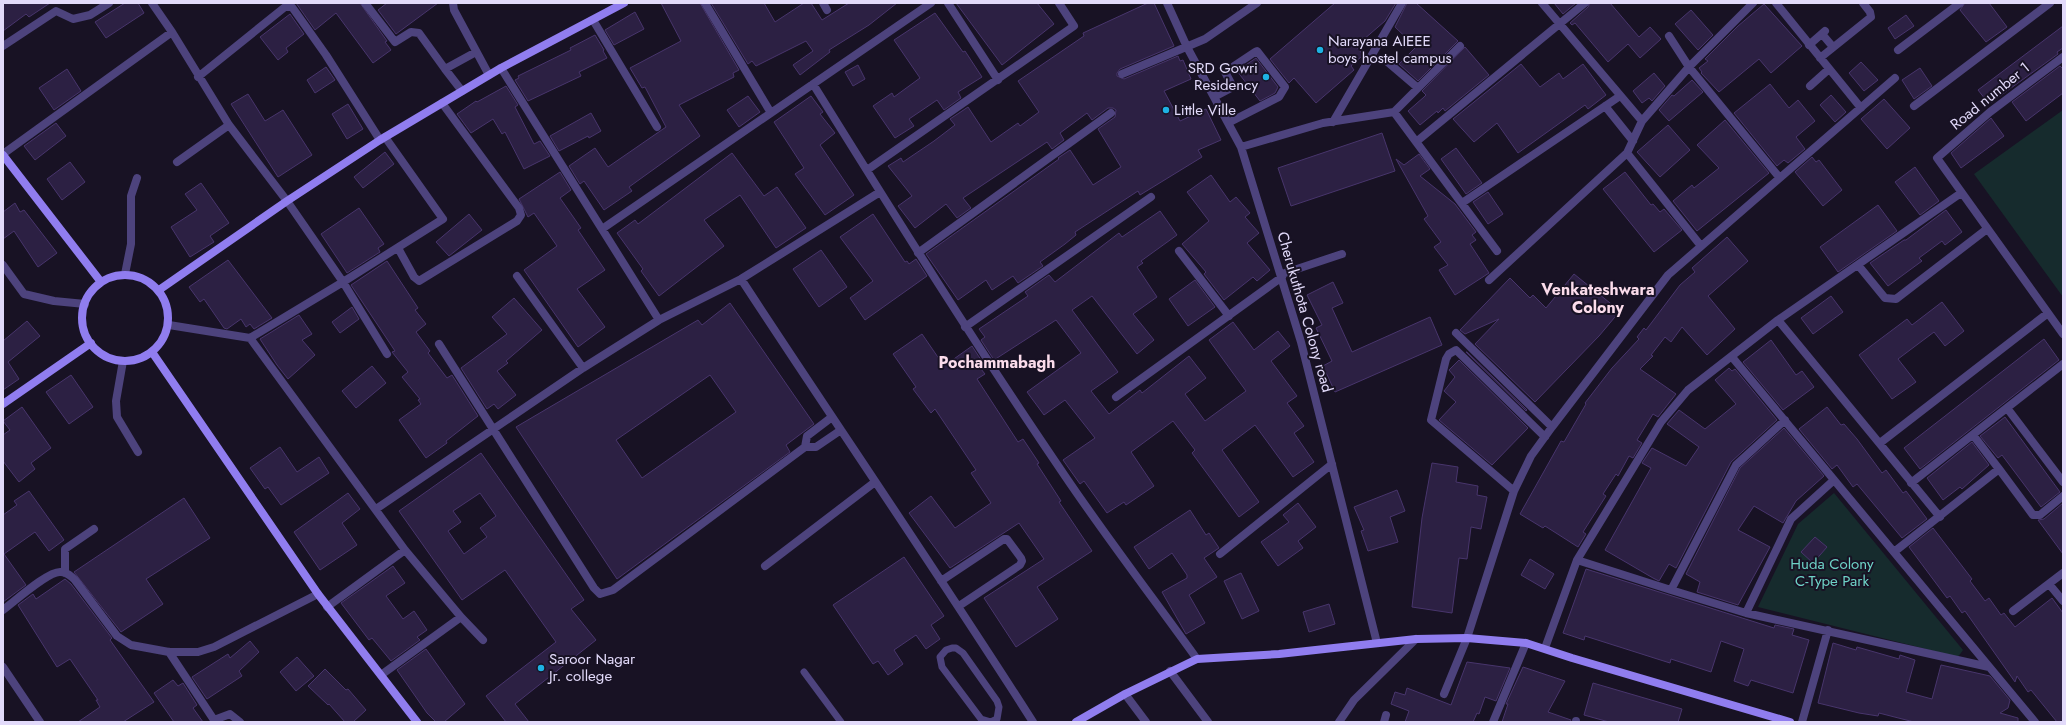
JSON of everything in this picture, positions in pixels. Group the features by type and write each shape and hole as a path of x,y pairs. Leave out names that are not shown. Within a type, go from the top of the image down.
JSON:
{"street":[{"path":"3,46 56,11 73,19 90,15 109,3"},
{"path":"152,3 172,32 198,77 229,125 288,201 343,282 387,354"},
{"path":"365,3 395,42 411,32 419,33 462,91"},
{"path":"453,3 454,10 489,75"},
{"path":"160,290 382,138 501,68 624,3"},
{"path":"705,3 771,113"},
{"path":"602,229 931,3"},
{"path":"948,3 998,80"},
{"path":"867,170 1074,26 1059,3"},
{"name":"Cherukuthota Colony road","path":"1167,3 1186,47 1241,147 1282,276 1332,464 1377,643"},
{"path":"1122,74 1205,38 1257,3"},
{"path":"1333,122 1402,3"},
{"path":"1542,3 1642,120"},
{"path":"1416,142 1585,3"},
{"path":"1489,280 1627,153 1642,120 1689,67 1753,3"},
{"path":"1776,3 1861,108"},
{"path":"1820,58 1871,17 1870,12 1863,3"},
{"path":"1898,50 1960,3"},
{"path":"1914,106 2050,3"},
{"path":"169,324 250,338 443,219 382,138 292,7 285,7 198,77"},
{"path":"593,20 657,127"},
{"path":"101,282 3,155 172,32"},
{"path":"1810,45 1823,33 1833,47"},
{"path":"1669,36 1689,67 1779,177"},
{"path":"1241,147 1333,122 1394,112 1460,46"},
{"path":"445,69 476,52"},
{"path":"1214,97 1233,87 1225,72 1254,52 1257,52 1285,87 1279,97 1228,123"},
{"name":"Road number 1","path":"1961,193 1936,158 1990,112 2063,57"},
{"path":"1384,59 1418,88"},
{"path":"501,68 659,320"},
{"path":"1810,86 1829,69"},
{"path":"1444,694 1467,638 1514,491 1531,456 1552,427 1668,275 1779,177 1895,78"},
{"path":"813,84 965,327 1066,477 1197,659"},
{"path":"1462,203 1620,96"},
{"path":"398,248 414,277 419,281 517,221 521,215 519,208 442,103"},
{"path":"1605,106 1632,141"},
{"path":"1394,112 1497,251"},
{"path":"918,252 1111,113"},
{"path":"177,162 229,125"},
{"path":"1627,153 1701,246"},
{"path":"125,274 131,244 131,196 137,178"},
{"path":"376,510 583,368 659,320 741,279 880,192"},
{"path":"1545,648 1578,560 1661,422 1688,390 1778,320 1961,193 2063,334"},
{"path":"965,327 1151,197"},
{"path":"1858,265 1885,298 1896,299 1987,229"},
{"path":"1179,251 1229,316"},
{"path":"1116,397 1282,276 1342,254"},
{"path":"3,265 24,294 54,302 84,304"},
{"path":"125,274 138,276 150,282 160,290 166,302 169,324 152,352 140,359 123,361 113,359 100,353 91,343 84,331 82,317 84,304 91,292 101,282 113,276 125,274"},
{"path":"517,276 583,368"},
{"path":"741,279 840,430 959,606 1033,722"},
{"path":"1880,443 2048,312"},
{"path":"1778,320 1940,517"},
{"path":"1456,333 1552,427"},
{"path":"250,338 405,550 461,617 483,640"},
{"path":"3,404 91,343"},
{"path":"439,344 594,588 600,594 613,590 805,447 816,447 840,430"},
{"path":"1514,491 1431,420 1433,408 1449,354 1456,350 1545,437"},
{"path":"152,352 318,594 417,722"},
{"path":"1732,357 2036,722"},
{"path":"123,361 116,401 117,417 138,452"},
{"path":"1911,483 2063,364"},
{"path":"2007,408 2063,482"},
{"path":"805,447 807,436 832,417"},
{"path":"1671,590 1736,465 1785,420"},
{"path":"1973,435 2033,515 2040,515 2063,496"},
{"path":"1220,554 1332,464"},
{"path":"1894,552 1999,469"},
{"path":"1746,613 1791,519 1834,480"},
{"path":"765,566 875,482"},
{"path":"65,573 65,549 94,529"},
{"path":"941,581 1004,539 1008,539 1021,558 1022,561 1020,565 959,606"},
{"path":"328,607 405,550"},
{"path":"1578,560 1746,613 1989,667"},
{"path":"3,610 50,574 60,571 75,580 117,636 131,645 169,652 198,652 214,647 318,594"},
{"path":"2013,611 2063,573"},
{"path":"2049,584 2063,601"},
{"path":"381,675 461,617"},
{"path":"1802,722 1828,630"},
{"path":"1079,721 1124,694 1197,659 1279,654 1416,639 1467,638 1526,643 1790,722"},
{"path":"1339,722 1354,700 1416,639"},
{"path":"1493,722 1526,643"},
{"path":"169,652 213,721 230,714 240,722"},
{"path":"3,667 40,722"},
{"path":"1170,672 1208,722"},
{"path":"1124,694 1146,722"}],"lane":[{"path":"956,648 963,653 997,701 999,707 998,721 991,722 981,719 942,667 940,657 946,650 956,648"},
{"path":"804,672 841,722"}],"green space":[{"path":"2063,110 2063,297 1974,174"},
{"name":"Huda Colony C-Type Park","path":"1834,493 1963,650 1958,657 1758,607 1798,524"}],"building":[{"path":"3,3 50,3 29,17 26,14 3,31"},
{"path":"125,3 138,3 144,13 106,38 95,22"},
{"path":"296,3 360,3 387,41 385,42 391,50 373,63 336,13 315,30"},
{"path":"387,3 438,3 396,34 378,10"},
{"path":"661,3 700,3 739,70 733,73 734,77 679,105 700,136 629,187 632,191 604,210 584,181 580,184 569,166 595,148 608,167 666,127 645,87 642,88 630,68 681,41"},
{"path":"711,3 764,3 775,22 804,3 811,3 822,20 849,3 897,3 869,25 829,50 830,52 800,75 793,65 813,51 806,41 756,66 752,61 748,64"},
{"path":"956,3 1037,3 1054,24 1002,65"},
{"path":"1148,3 1154,3 1174,46 1120,69 1117,76 1124,79 1178,56 1180,61 1183,60 1191,79 1164,91 1180,121 1206,109 1221,140 1198,150 1202,157 1140,195 1138,191 1075,232 1076,235 1040,262 1043,266 1018,283 1013,276 992,290 986,280 958,300 926,254 1070,150 1093,185 1121,167 1098,129 1115,117 1116,110 1113,108 1108,108 1092,120 1087,113 1060,133 1064,140 1052,149 1047,142 963,198 971,208 957,218 946,204 915,228 898,206 912,196 888,166 901,158 903,162 934,141 955,125 950,119 968,107 991,142 1018,123 1020,126 1039,112 1018,81 1084,36 1083,33"},
{"name":"Narayana AIEEE boys hostel campus","path":"1335,3 1396,3 1385,21 1356,46 1363,55 1351,66 1354,70 1316,103 1294,78 1289,83 1270,59"},
{"path":"1407,3 1416,3 1458,41 1418,81 1399,64 1416,47 1395,27"},
{"path":"1554,3 1576,3 1563,14"},
{"path":"1590,3 1610,3 1639,37 1650,27 1661,39 1640,58 1628,44 1608,62 1575,23 1572,25 1570,23 1588,7"},
{"path":"1965,3 1989,3 2007,27 1986,42 1960,10"},
{"path":"1764,4 1802,46 1771,73 1759,59 1719,92 1701,73 1702,72 1699,68 1708,61 1705,59 1738,26"},
{"path":"1691,10 1713,35 1698,50 1675,24"},
{"path":"635,12 644,29 614,45 605,30"},
{"path":"935,13 963,52 965,51 982,77 958,92 961,98 944,110 937,100 909,119 914,126 895,138 873,106 892,93 894,97 920,78 894,40"},
{"path":"290,14 304,34 286,48 288,52 278,60 260,37"},
{"path":"1906,15 1914,26 1895,39 1888,28"},
{"path":"2063,26 2063,48 2057,52 2058,54 1989,104 1978,90"},
{"path":"595,35 607,58 579,72 581,76 528,101 515,80 519,78 518,76 571,50 570,48"},
{"path":"1465,47 1489,75 1445,111 1443,108 1438,113 1437,111 1420,125 1408,111 1426,95 1422,91"},
{"name":"SRD Gowri Residency","path":"1256,58 1278,87 1275,93 1260,101 1237,71"},
{"path":"1861,62 1878,80 1864,91 1849,73"},
{"path":"1521,64 1540,87 1559,73 1563,79 1583,64 1606,95 1588,109 1585,105 1518,153 1497,123 1474,142 1453,119"},
{"path":"858,65 865,79 853,86 845,72"},
{"path":"2060,66 2063,69 2063,93 2026,121 2012,102"},
{"path":"326,67 335,80 315,93 307,80"},
{"path":"1920,68 1932,86 1914,99 1902,80"},
{"path":"67,69 81,91 54,110 39,88"},
{"path":"1654,73 1665,86 1652,101 1649,98 1642,103 1633,91"},
{"path":"1692,80 1703,92 1669,121 1659,110 1672,95 1674,96"},
{"path":"1770,84 1789,108 1798,100 1815,121 1796,137 1805,149 1788,163 1784,160 1777,166 1734,113"},
{"path":"506,86 518,105 515,107 534,144 540,141 550,156 524,169 505,132 502,134 493,119 471,133 457,114 476,101 477,102"},
{"path":"248,94 265,121 283,110 312,155 278,177 231,104"},
{"path":"1831,95 1846,112 1835,122 1820,105"},
{"path":"748,96 760,112 739,127 727,110"},
{"path":"811,96 823,112 820,114 835,133 820,145 854,195 825,215 795,174 804,168 774,122"},
{"path":"1884,99 1910,128 1887,149 1861,119"},
{"path":"348,104 363,129 347,139 332,114"},
{"path":"591,113 601,131 559,151 550,136"},
{"path":"1991,118 2004,136 1961,168 1951,153"},
{"path":"1725,120 1769,173 1697,231 1673,201 1692,185 1694,188 1719,168 1697,145"},
{"path":"56,123 66,136 35,160 24,146"},
{"path":"1668,125 1690,150 1660,177 1637,152"},
{"path":"1382,133 1395,171 1291,206 1278,168"},
{"path":"1456,148 1482,183 1466,194 1441,159"},
{"path":"385,152 394,164 363,188 354,177"},
{"path":"732,153 764,196 777,187 806,228 776,248 740,195 704,220 724,246 659,296 641,271 643,269 617,233 635,220 638,224"},
{"path":"1419,154 1430,169 1420,176 1455,204 1476,232 1472,235 1476,240 1470,244 1489,273 1455,295 1439,270 1448,265 1434,247 1441,242 1424,219 1428,216 1396,159 1404,165"},
{"path":"1812,157 1816,162 1819,160 1842,190 1823,206 1795,172"},
{"path":"70,162 85,182 62,200 47,179"},
{"path":"1915,167 1939,201 1920,215 1895,182"},
{"path":"560,172 571,190 560,198 581,228 578,230 605,270 577,289 605,327 578,347 524,270 557,246 534,213 528,217 519,199"},
{"path":"1625,172 1651,205 1653,204 1660,212 1664,209 1682,230 1654,252 1603,189"},
{"path":"1211,175 1230,202 1236,197 1250,213 1245,217 1259,233 1247,243 1270,270 1257,281 1253,277 1224,300 1204,274 1206,272 1182,244 1209,221 1187,192"},
{"path":"201,183 229,223 210,236 214,242 190,257 171,227 197,210 185,194"},
{"path":"1488,192 1503,214 1488,224 1473,202"},
{"path":"15,203 20,212 24,210 57,253 38,267 14,231 3,239 3,212"},
{"path":"1878,205 1897,231 1838,272 1820,247"},
{"path":"359,208 384,244 378,248 380,252 347,273 321,234"},
{"path":"1946,210 1962,232 1945,245 1942,241 1919,258 1922,261 1888,286 1870,263 1906,240"},
{"path":"1160,211 1177,235 1141,261 1143,263 1137,267 1157,297 1133,314 1154,340 1137,354 1092,296 1072,310 1118,372 1091,391 1109,414 1140,390 1142,393 1189,356 1206,378 1185,394 1205,421 1246,391 1209,340 1233,322 1254,350 1278,331 1290,346 1271,361 1297,396 1287,403 1304,426 1294,433 1314,462 1293,477 1255,425 1222,450 1259,502 1239,517 1192,453 1195,450 1173,421 1131,452 1154,486 1126,505 1124,502 1107,513 1084,481 1080,484 1063,460 1095,438 1065,400 1044,415 1027,392 1081,353 1056,320 994,360 981,340 985,337 979,329 1028,296 1025,292 1049,275 1055,282 1119,233 1122,237"},
{"path":"469,214 482,230 449,256 436,242"},
{"path":"873,214 905,262 907,261 909,264 916,259 927,276 865,320 850,298 873,281 840,237"},
{"path":"1727,237 1748,261 1708,296 1735,329 1707,355 1682,327 1671,342 1665,337 1651,355 1653,356 1640,369 1676,394 1658,417 1653,414 1637,440 1642,443 1633,458 1629,456 1618,476 1616,474 1603,494 1606,496 1583,532 1586,534 1578,547 1545,526 1543,528 1520,514 1561,441 1564,442 1586,404 1585,403 1612,368 1639,339 1637,337 1644,328 1646,330 1680,285 1695,272 1692,268"},
{"path":"821,250 847,287 819,307 793,269"},
{"path":"228,260 272,318 254,329 250,324 246,327 241,319 227,329 224,328 204,299 200,302 189,287"},
{"path":"387,261 418,308 415,310 426,324 416,332 430,351 428,353 447,378 452,375 478,416 446,441 447,443 426,458 399,420 421,404 418,400 420,399 402,377 408,372 392,352 395,351 351,285"},
{"path":"1574,274 1620,311 1599,336 1535,402 1475,344 1499,319 1465,334 1460,330 1510,278 1530,298 1533,295 1546,308"},
{"path":"1195,280 1215,307 1188,326 1169,299"},
{"path":"1333,282 1343,303 1332,308 1352,352 1430,317 1442,345 1335,392 1323,366 1332,361 1316,328 1322,325 1307,295"},
{"path":"1831,296 1843,312 1813,334 1801,318"},
{"path":"514,298 542,330 506,361 508,363 497,371 516,395 498,409 494,404 487,409 461,368 507,334 492,317"},
{"path":"1942,302 1964,331 1945,346 1934,332 1898,359 1916,382 1892,399 1859,355 1907,319 1912,325"},
{"path":"730,303 814,424 786,445 790,452 617,579 516,427 698,320 702,325","holes":["710,375 736,412 642,478 616,440"]},
{"path":"352,307 359,319 340,333 332,322"},
{"path":"299,315 312,334 302,340 315,355 288,379 260,339"},
{"path":"27,321 40,336 8,362 19,379 3,390 3,341"},
{"path":"922,334 944,366 972,346 985,366 981,369 985,374 977,379 1018,442 1023,439 1061,501 1059,502 1092,551 1037,587 1058,619 1016,647 984,598 1044,559 1019,523 950,568 909,513 931,496 955,528 991,503 971,473 976,470 935,409 931,413 913,389 916,387 893,354"},
{"path":"2044,339 2059,360 1920,469 1904,448"},
{"path":"1771,340 1796,375 1802,371 1814,387 1783,410 1743,362"},
{"path":"1467,352 1527,410 1526,411"},
{"path":"1459,360 1528,428 1492,465 1439,420 1456,402 1444,391 1455,377 1449,370"},
{"path":"372,366 386,383 356,408 342,391"},
{"path":"1729,368 1732,371 1735,369 1777,420 1731,462 1676,568 1669,564 1659,581 1605,550 1651,468 1642,463 1652,448 1686,466 1699,447 1667,424 1679,410 1705,429 1736,404 1715,380"},
{"path":"71,375 93,407 69,424 46,392"},
{"path":"22,407 51,448 31,463 35,469 19,482 3,461 3,435 10,430 3,421"},
{"path":"1827,407 1841,425 1844,424 1857,439 1882,473 1886,470 1903,493 1906,491 1927,519 1902,538 1857,484 1853,487 1837,465 1832,469 1799,429"},
{"path":"2005,417 2060,492 2041,507 2002,455 1998,458 1980,436"},
{"path":"1784,428 1824,476 1796,501 1783,523 1754,506 1738,530 1770,547 1738,605 1697,592 1700,582 1686,574 1740,468"},
{"path":"1972,442 1989,465 1962,489 1960,487 1943,500 1927,478"},
{"path":"280,447 297,472 319,457 329,473 281,505 268,487 265,489 250,468"},
{"path":"481,453 584,600 571,609 596,640 515,704 529,722 506,722 486,696 556,642 505,570 462,600 399,511","holes":["480,493 496,516 480,528 487,537 464,554 448,531 461,522 453,511"]},
{"path":"1432,463 1458,467 1456,482 1478,486 1477,495 1487,497 1481,529 1471,527 1467,559 1459,558 1452,613 1412,607 1422,518"},
{"path":"1397,490 1405,511 1390,517 1398,542 1368,551 1361,531 1364,530 1354,507"},
{"path":"29,491 64,540 49,551 35,532 4,554 26,585 3,602 3,515 17,505 14,501"},
{"path":"348,493 360,509 342,523 357,545 320,570 294,532"},
{"path":"184,498 210,538 146,579 163,604 121,632 74,572"},
{"path":"1298,503 1316,527 1298,541 1303,548 1278,566 1261,542 1289,522 1283,515"},
{"path":"2063,503 2063,554 2038,520 2044,519"},
{"path":"1190,510 1206,535 1209,533 1219,548 1204,558 1217,577 1189,595 1205,623 1186,634 1162,592 1187,578 1187,575 1172,553 1149,569 1134,547"},
{"path":"1933,528 1972,579 1970,581 1985,601 1989,598 2001,615 2004,613 2015,627 2052,598 2063,613 2063,722 2057,722 2031,690 2028,692 2017,676 2015,682 1965,611 1962,613 1950,596 1947,598 1909,547"},
{"path":"1815,537 1827,547 1813,563 1801,552"},
{"path":"904,557 944,616 931,625 940,639 926,649 916,635 894,650 903,664 888,675 878,661 873,664 833,605"},
{"path":"1530,559 1554,574 1545,589 1521,575"},
{"path":"393,566 405,583 386,596 403,619 414,611 427,630 417,637 420,640 391,661 372,638 369,640 341,603"},
{"path":"1586,569 1774,628 1775,625 1794,629 1792,635 1809,640 1793,693 1751,680 1748,686 1734,681 1744,649 1721,641 1711,672 1671,659 1670,663 1585,636 1584,640 1563,633"},
{"path":"1241,573 1259,611 1242,619 1224,581"},
{"path":"65,579 71,584 112,638 110,640 154,702 123,722 78,722 100,707 96,700 98,700 70,659 57,667 18,605 33,594 36,599"},
{"path":"1329,604 1335,624 1309,632 1303,612"},
{"path":"250,641 259,652 239,671 242,676 207,699 192,677 228,654 230,658"},
{"path":"1833,643 1856,650 1857,647 1899,659 1900,655 1915,660 1906,692 1932,699 1941,665 1990,676 2010,700 2008,708 2000,713 2018,718 2018,722 1914,722 1879,713 1878,716 1859,713 1818,703"},
{"path":"426,649 465,704 444,722 436,722 427,713 397,670"},
{"path":"297,657 314,676 296,691 280,672"},
{"path":"1467,662 1510,668 1496,701 1485,697 1479,714 1477,713 1473,722 1405,722 1409,711 1391,704 1395,692 1405,695 1407,688 1451,705"},
{"path":"1523,667 1565,681 1548,712 1571,720 1570,722 1502,722 1508,704 1506,704"},
{"path":"325,669 346,690 348,689 366,710 353,722 345,722 329,704 328,705 308,686"},
{"path":"173,680 178,686 183,683 197,705 193,708 203,722 174,722 154,693"},
{"path":"1593,683 1682,709 1678,722 1609,722 1584,715"}],"place":[{"name":"Narayana AIEEE boys hostel campus","path":"1320,50"},
{"name":"SRD Gowri Residency","path":"1266,77"},
{"name":"Little Ville","path":"1166,110"},
{"name":"Saroor Nagar Jr. college","path":"541,668"}],"district":[{"name":"Venkateshwara Colony","path":"1598,298"},
{"name":"Pochammabagh","path":"997,362"}]}
